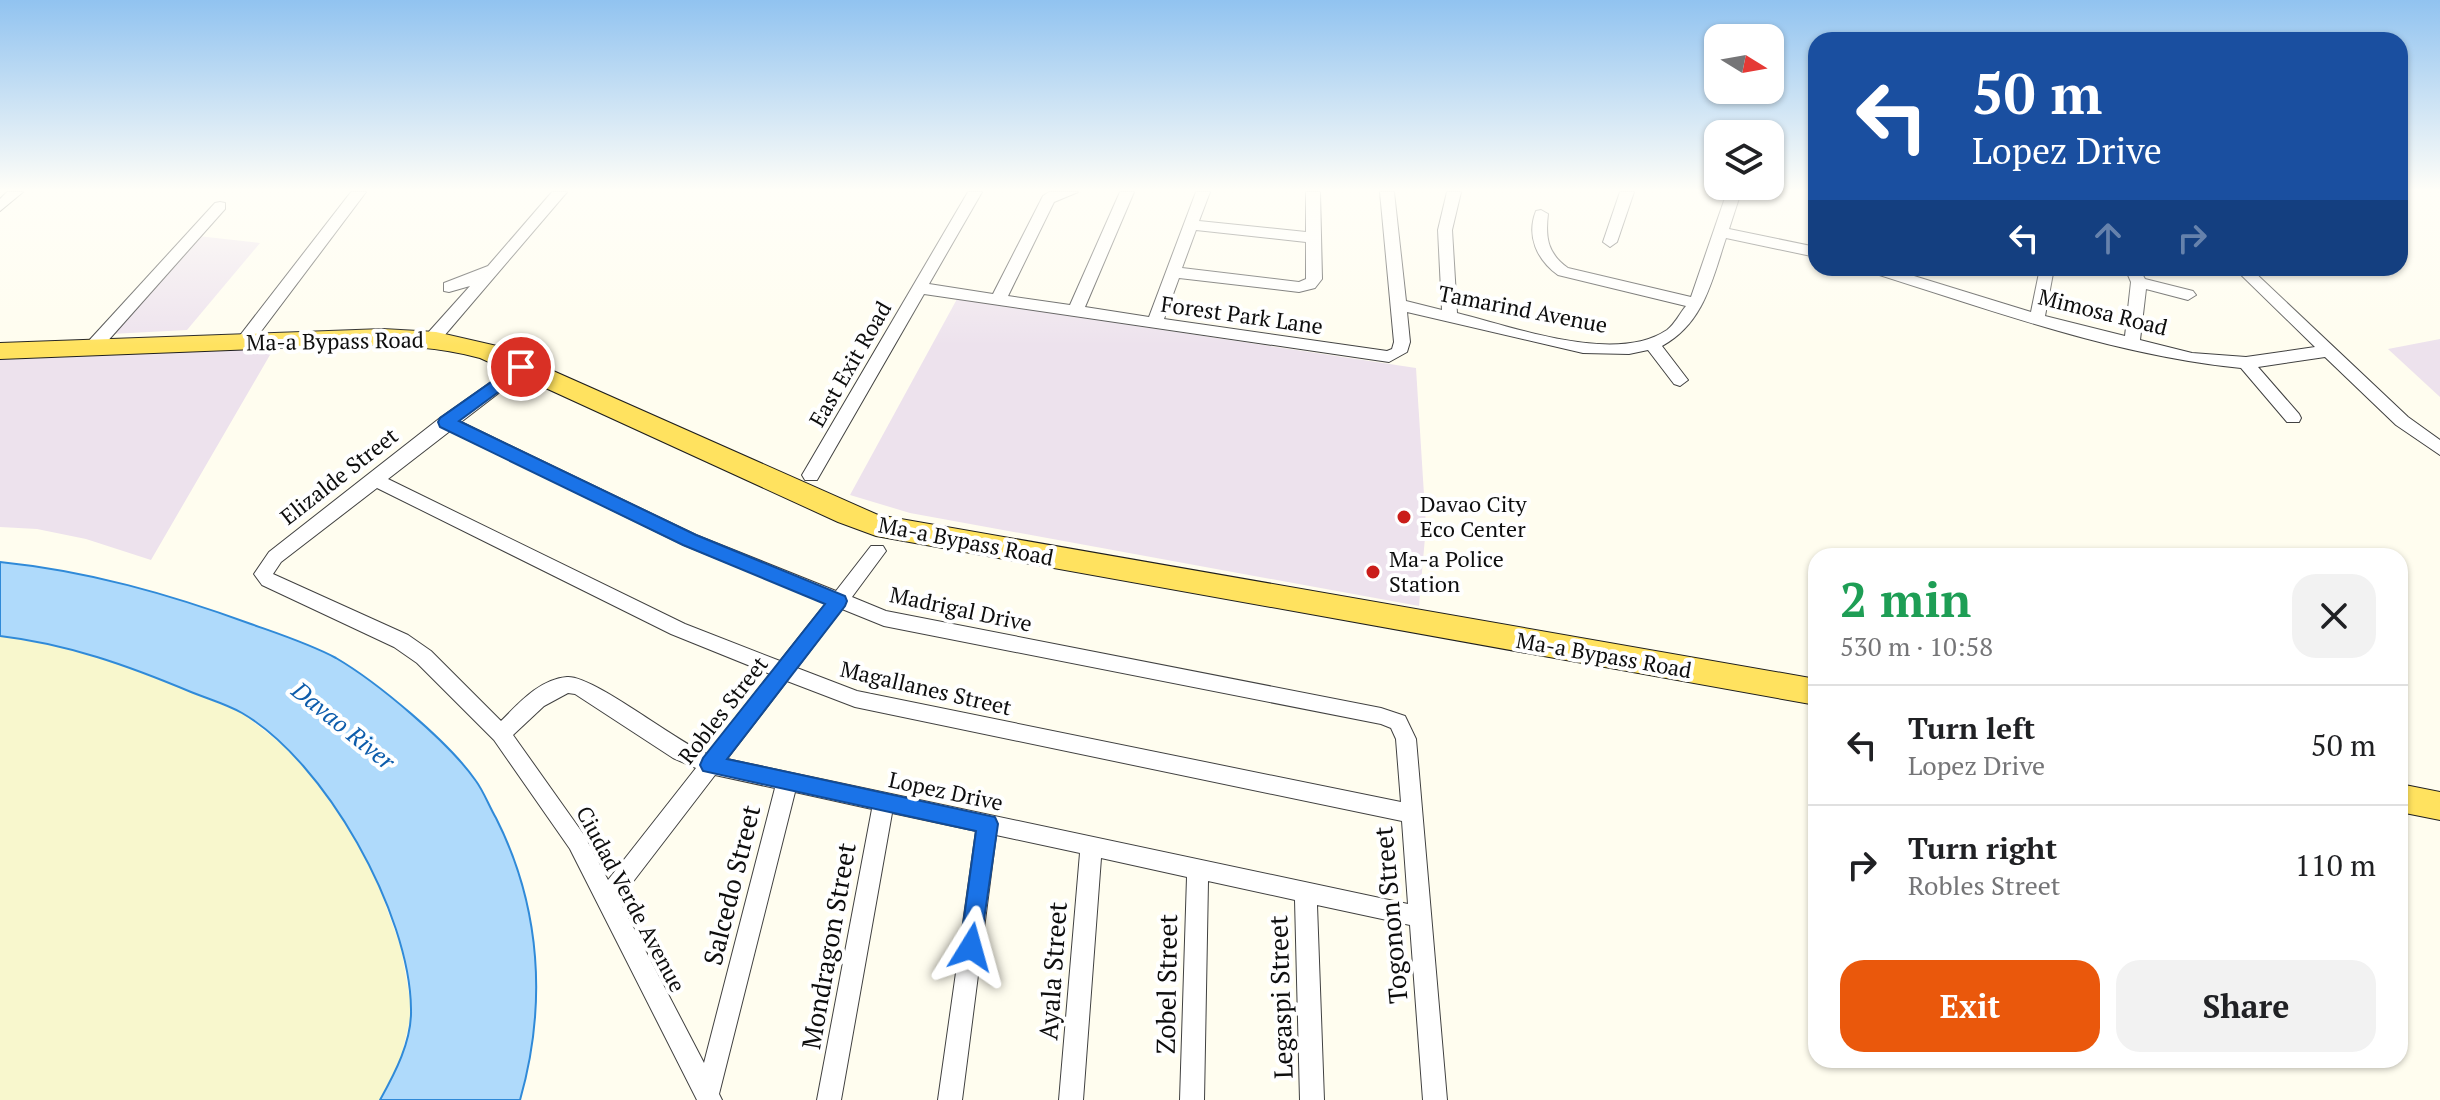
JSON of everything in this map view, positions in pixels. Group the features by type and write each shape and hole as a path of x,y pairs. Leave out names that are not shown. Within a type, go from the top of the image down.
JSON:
{"main road":[{"name":"Ma-a Bypass Road","path":"0,351 388,337 432,339 469,346 514,364 848,515 886,528 1808,691"},
{"path":"2408,800 2440,806"}],"street":[{"path":"91,349 186,243"},
{"path":"244,342 320,243"},
{"path":"432,339 516,243"},
{"name":"East Exit Road","path":"811,475 945,243"},
{"path":"998,300 1026,243"},
{"path":"1075,312 1105,243"},
{"path":"1154,324 1184,243"},
{"path":"1173,272 1307,287 1314,279 1315,243"},
{"name":"Forest Park Lane","path":"919,288 1389,357 1401,348 1392,243"},
{"path":"1446,243 1450,318"},
{"path":"1540,243 1541,251 1551,264 1563,272 1696,303"},
{"name":"Tamarind Avenue","path":"1399,305 1594,349 1629,349 1652,344 1675,332 1696,303 1717,243"},
{"path":"1788,243 1808,247"},
{"path":"449,287 469,281 499,263"},
{"name":"Mimosa Road","path":"1919,276 2037,319 2192,358 2246,363 2328,351"},
{"path":"2037,319 2045,276"},
{"path":"2132,343 2136,276"},
{"path":"2139,276 2188,295"},
{"path":"2249,276 2402,421 2440,449"},
{"path":"1652,344 1680,380"},
{"path":"2246,363 2293,418"},
{"name":"Elizalde Street","path":"264,571 275,557 446,422 514,364"},
{"name":"Madrigal Drive","path":"446,422 690,540 838,601 913,626 1381,716 1401,726"},
{"name":"Magallanes Street","path":"374,479 678,629 782,673 880,706 1410,813"},
{"name":"Robles Street","path":"607,898 877,551"},
{"name":"Ciudad Verde Avenue","path":"264,571 268,580 401,641 424,657 501,734 562,819 607,898 709,1098"},
{"name":"Lopez Drive","path":"501,734 553,688 569,683 579,686 680,752 711,765 1418,916"},
{"name":"Togonon Street","path":"1401,726 1406,739 1435,1100"},
{"name":"Salcedo Street","path":"709,1098 787,781"},
{"name":"Mondragon Street","path":"829,1100 884,802"},
{"path":"950,1100 987,824"},
{"name":"Ayala Street","path":"1071,1100 1091,846"},
{"name":"Zobel Street","path":"1192,1100 1198,869"},
{"name":"Legaspi Street","path":"1306,892 1312,1100"}],"shaded area":[{"path":"191,243 260,243 187,330 111,334"},
{"path":"957,299 1416,368 1426,526 1419,606 910,513 850,495"},
{"path":"2440,339 2440,397 2388,349"},
{"path":"274,348 151,560 86,539 37,529 0,527 0,360"}],"green space":[{"path":"0,636 68,648 131,667 242,713 284,746 315,780 346,820 378,884 401,948 412,1011 399,1066 380,1100 0,1100"}],"water":[{"name":"Davao River","path":"0,562 65,571 128,585 220,613 305,644 336,658 371,682 448,749 482,790 523,886 535,957 536,992 529,1064 520,1100 380,1100 397,1068 409,1033 411,1009 407,971 396,929 379,886 332,802 273,736 236,710 98,657 50,644 0,636"}],"place":[{"name":"Davao City Eco Center","path":"1404,517"},
{"name":"Ma-a Police Station","path":"1373,572"}],"route":[{"path":"521,367 456,418 446,422 690,540 838,601 711,765 987,824 971,947"}]}
